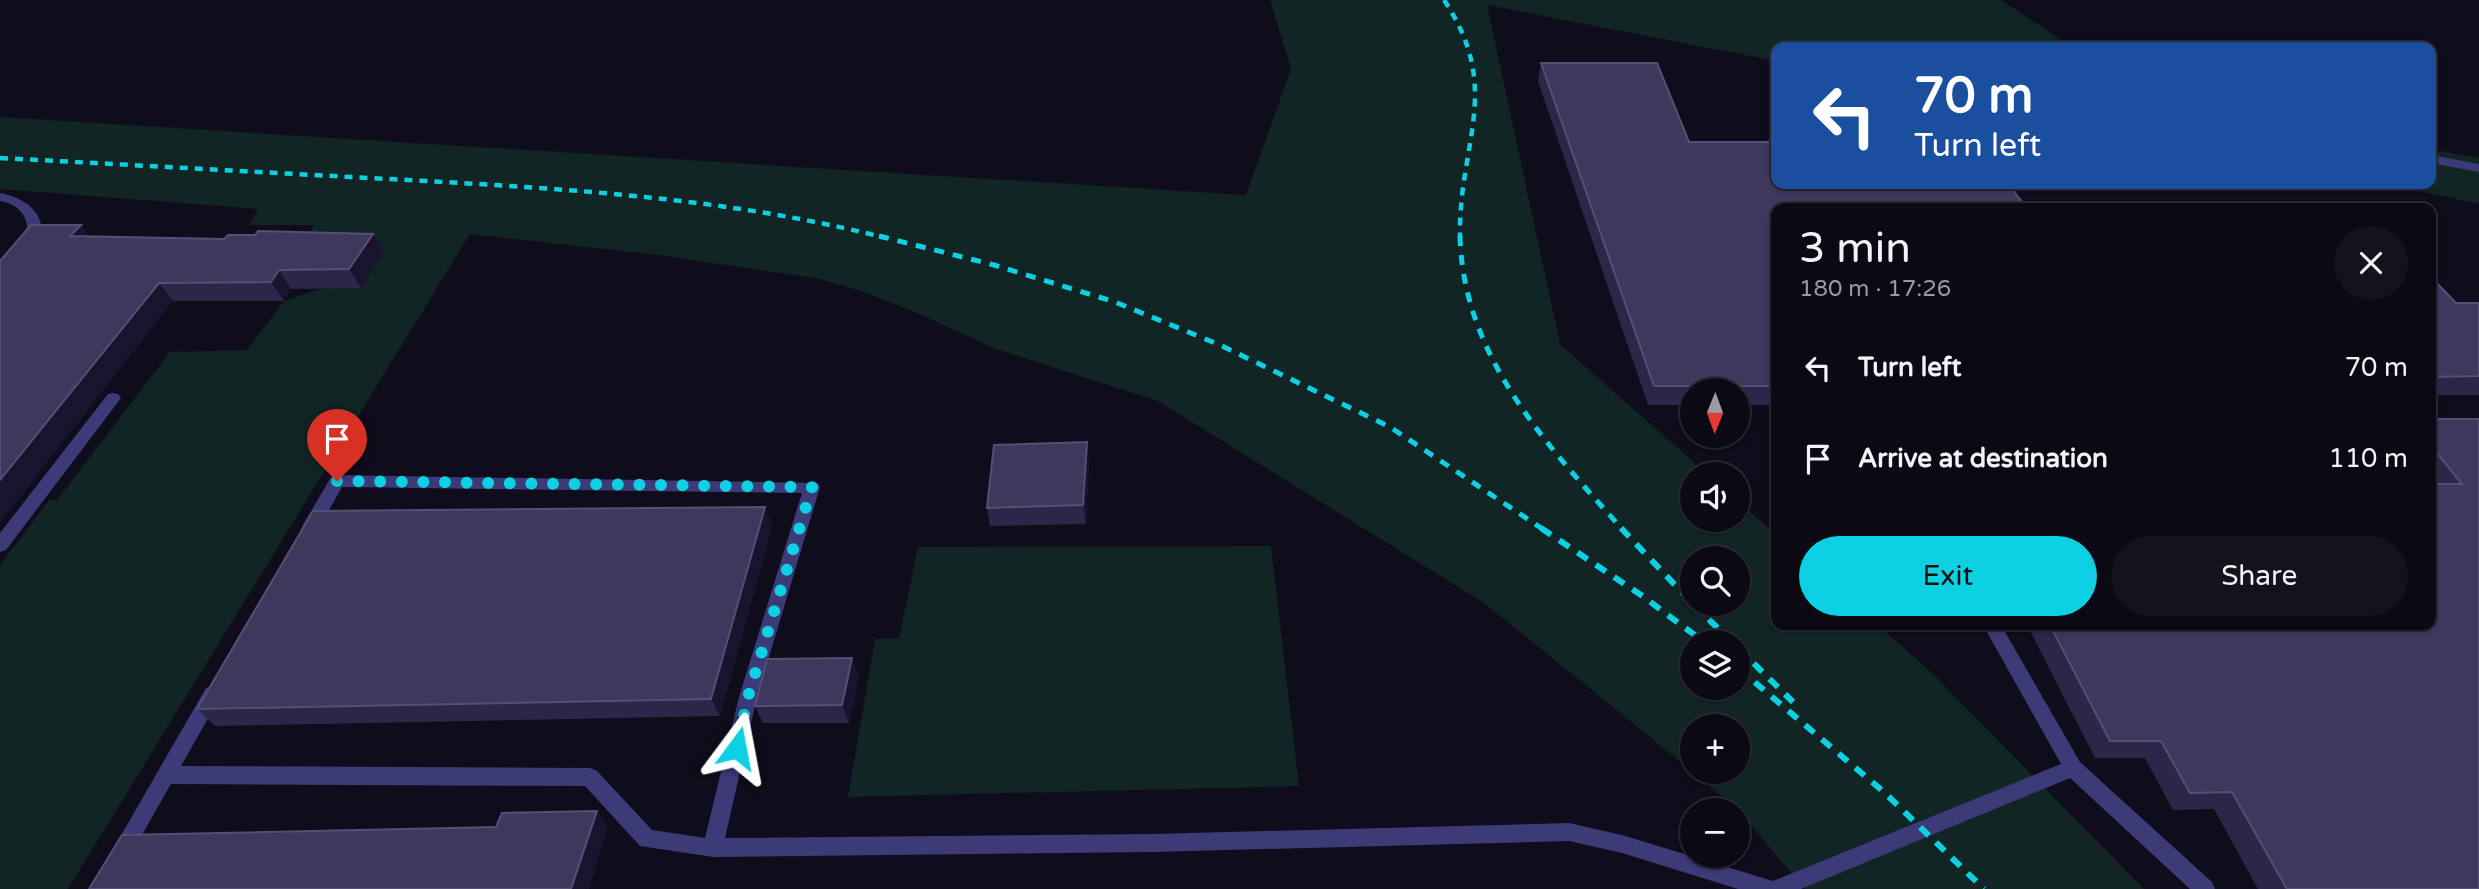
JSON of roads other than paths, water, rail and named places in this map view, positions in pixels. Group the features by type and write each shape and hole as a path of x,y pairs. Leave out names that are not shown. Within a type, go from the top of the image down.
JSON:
{"lane":[{"path":"2436,160 2479,168"},
{"path":"0,197 20,203 36,221 38,232 26,255"},
{"path":"0,545 113,398"},
{"path":"296,551 337,481 812,487 748,697 713,848"},
{"path":"1995,630 2073,768 2205,889"},
{"path":"100,889 221,681"},
{"path":"1777,889 2073,768"},
{"path":"166,775 590,778 647,839 713,848 1154,842 1569,832 1622,844 1770,889"}],"railway":[{"path":"1444,0 1462,32 1472,62 1475,90 1474,117 1461,204 1460,236"},
{"path":"0,158 468,183 649,197 768,213 886,238"},
{"path":"879,236 994,265 1115,302 1220,345 1390,427 1544,530"},
{"path":"1460,236 1465,280 1476,321 1493,360 1539,432 1623,530"},
{"path":"1541,528 1688,630"},
{"path":"1621,528 1680,590"},
{"path":"1705,616 1720,630"},
{"path":"1750,660 1793,702"},
{"path":"1750,678 1885,793 1984,889"}]}
